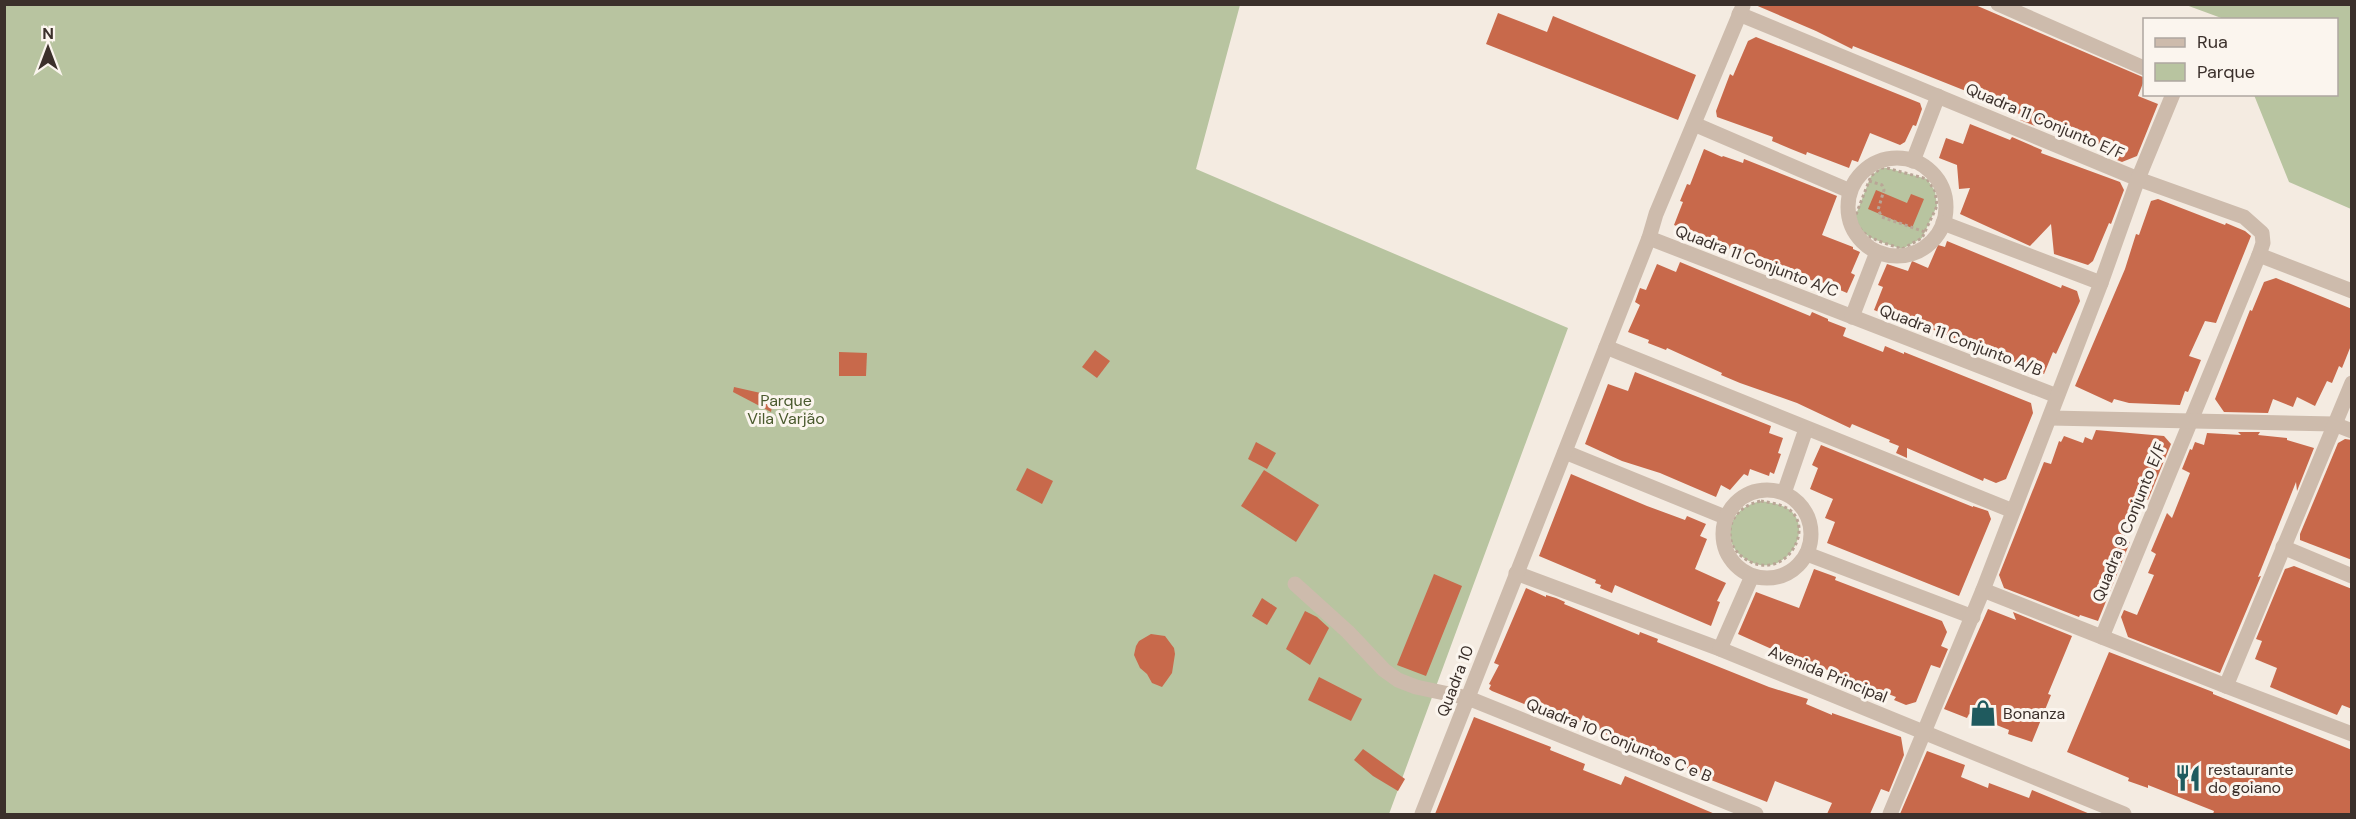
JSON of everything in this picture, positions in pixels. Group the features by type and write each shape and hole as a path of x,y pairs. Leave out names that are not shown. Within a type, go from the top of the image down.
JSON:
{"street":[{"path":"1998,4 2143,67"},
{"name":"Quadra 11 Conjunto E/F","path":"1741,9 1938,96 2138,179 2244,217 2262,233 2263,243 2259,255"},
{"name":"Quadra 10","path":"1424,808 1649,238 1656,214 1741,9"},
{"path":"1913,161 1938,96"},
{"path":"1890,814 1973,617 2101,284 2138,179 2172,96"},
{"path":"1694,123 1850,191"},
{"path":"1894,158 1913,161 1930,171 1941,186 1946,204 1943,223 1933,240 1917,252 1897,256 1876,252 1857,237 1847,215 1850,191 1860,174 1875,163 1894,158"},
{"path":"1943,223 2101,284"},
{"name":"Quadra 11 Conjunto A/C","path":"1649,238 1852,317"},
{"path":"1852,317 1876,252"},
{"path":"2259,255 2352,291"},
{"name":"Quadra 9 Conjunto E/F","path":"2102,637 2259,255"},
{"name":"Quadra 11 Conjunto A/B","path":"1852,317 2057,396"},
{"path":"1605,347 2013,511"},
{"path":"2226,686 2352,383"},
{"path":"2050,418 2334,424 2352,431"},
{"path":"1784,493 1806,429"},
{"path":"1565,452 1725,518"},
{"path":"1761,490 1784,493 1799,503 1809,518 1811,536 1806,554 1793,570 1773,578 1752,576 1732,562 1722,541 1725,518 1739,499 1761,490"},
{"path":"2283,547 2352,576"},
{"path":"1806,554 1973,617"},
{"name":"Avenida Principal","path":"1516,573 1720,650 2124,814"},
{"path":"1720,650 1752,576"},
{"name":"Quadra 10 Conjuntos C e B","path":"1295,584 1384,670 1398,680 1416,687 1468,698 1756,814"},
{"path":"1983,590 2352,734"}],"path":[{"path":"1887,168 1927,178 1935,191 1937,206 1922,238 1902,249 1862,234 1855,217 1869,181 1875,172 1887,168"},
{"path":"1869,181 1882,185 1884,190 1878,210 1882,217 1925,232"},
{"path":"1761,501 1785,507 1796,517 1798,523 1795,544 1788,557 1776,565 1763,566 1750,563 1739,555 1731,544 1731,524 1735,515 1742,508 1761,501"}],"green space":[{"name":"Parque Vila Varjão","path":"5,5 1240,5 1196,169 1568,328 1389,814 5,814"},
{"path":"2186,5 2351,5 2351,209 2289,182 2254,96 2338,96 2338,18 2221,18"},
{"path":"1881,168 1927,179 1935,191 1937,206 1922,238 1902,249 1867,235 1857,224 1855,217 1871,176"},
{"path":"1761,501 1785,507 1798,521 1799,532 1790,553 1781,561 1770,565 1758,564 1744,558 1736,550 1731,540 1733,519 1748,506"}],"building":[{"path":"1753,4 1973,4 2143,77 2138,96 2158,104 2137,156 2122,162 2112,158 2115,151 2078,135 2080,131 2043,115 2038,127 2020,120 2021,115 1986,99 1853,46 1852,49"},
{"path":"1498,13 1547,32 1553,16 1696,75 1678,120 1486,44"},
{"path":"1756,37 1920,103 1922,109 1916,126 1913,125 1905,142 1900,145 1870,133 1858,162 1852,160 1849,168 1807,152 1806,155 1772,141 1773,137 1717,117 1716,111 1730,74 1733,76 1748,41"},
{"path":"1970,124 2010,140 2012,137 2042,150 2041,153 2120,182 2124,190 2093,261 2088,265 2054,254 2051,224 2030,246 1960,214 1970,188 1959,189 1957,165 1939,158 1946,138 1963,144"},
{"path":"1704,149 1743,163 1744,159 1837,196 1822,235 1860,252 1851,273 1855,275 1847,293 1819,281 1818,283 1749,252 1747,256 1674,225 1683,202 1680,201 1687,184 1690,185"},
{"path":"1876,190 1907,203 1911,194 1924,199 1912,228 1868,209"},
{"path":"2158,199 2225,225 2226,223 2251,236 2216,323 2205,321 2189,356 2201,360 2180,405 2129,403 2114,399 2112,403 2075,386 2125,269 2136,234 2139,235 2151,201"},
{"path":"1947,241 2061,288 2062,285 2077,291 2080,301 2056,354 2053,352 2044,374 1911,321 1910,323 1897,317 1896,319 1874,310 1883,287 1878,285 1887,264 1908,271 1912,261 1928,268 1938,245 1945,247"},
{"path":"1680,262 1810,316 1812,312 1828,319 1846,328 1843,336 1883,352 1885,346 1904,354 1904,352 2031,403 2033,413 2006,479 1996,483 1984,478 1983,481 1907,448 1907,458 1896,453 1899,446 1889,442 1890,440 1852,424 1850,428 1797,403 1740,383 1628,332 1640,305 1635,302 1640,288 1646,290 1657,264 1676,272"},
{"path":"2276,278 2352,309 2352,343 2342,368 2339,366 2332,383 2327,381 2315,406 2297,397 2293,407 2273,399 2268,413 2224,412 2215,399 2250,310 2252,311 2264,282"},
{"path":"1095,350 1110,361 1097,378 1082,367"},
{"path":"839,352 867,353 866,376 839,376"},
{"path":"1635,372 1771,426 1769,433 1783,438 1778,453 1781,454 1774,474 1770,472 1769,476 1750,469 1748,476 1744,474 1730,490 1721,485 1716,497 1660,473 1622,461 1585,444 1608,384 1628,391"},
{"path":"734,387 774,396 771,412 733,392"},
{"path":"2096,430 2164,436 2171,444 2148,500 2136,495 2123,527 2128,529 2123,540 2130,542 2098,621 2080,615 2079,617 2004,588 1999,575 2044,462 2051,464 2059,441 2061,442 2064,436 2083,443 2085,437 2092,440"},
{"path":"2238,432 2260,432 2258,435 2287,438 2287,440 2314,448 2297,491 2296,482 2258,577 2261,576 2220,673 2128,637 2121,617 2124,610 2137,615 2154,575 2148,573 2156,554 2151,551 2167,513 2172,518 2190,473 2182,469 2190,449 2192,450 2195,442 2204,445 2207,433 2241,435"},
{"path":"2345,439 2352,440 2352,560 2300,540 2300,534 2338,443"},
{"path":"1256,442 1276,453 1267,469 1248,459"},
{"path":"1821,445 1988,511 1991,519 1959,596 1827,543 1835,522 1825,518 1833,499 1810,489 1818,468 1812,465"},
{"path":"1027,468 1053,481 1042,504 1016,490"},
{"path":"1264,470 1319,505 1296,542 1241,506"},
{"path":"1571,474 1647,506 1685,520 1687,516 1706,524 1700,536 1707,539 1695,569 1726,583 1717,601 1720,602 1711,626 1615,585 1612,593 1600,588 1601,585 1595,583 1596,580 1539,556"},
{"path":"2294,566 2352,589 2352,709 2342,705 2337,715 2270,687 2277,668 2255,659 2262,641 2256,639 2285,569"},
{"path":"1814,569 1836,577 1835,580 1942,621 1947,632 1941,646 1948,649 1940,668 1931,665 1916,702 1906,705 1894,700 1896,697 1802,660 1801,662 1738,634 1756,592 1799,608"},
{"path":"1434,574 1462,586 1426,676 1397,665"},
{"path":"1526,588 1546,597 1546,595 1556,598 1565,602 1564,604 1639,635 1640,632 1658,639 1657,642 1769,687 1808,699 1806,704 1832,715 1832,713 1901,737 1904,755 1889,792 1881,789 1870,814 1827,814 1832,803 1775,781 1767,802 1683,769 1685,762 1658,751 1655,757 1616,745 1618,739 1600,732 1583,715 1578,726 1492,691 1489,689 1491,685 1489,684 1499,665 1494,663"},
{"path":"1262,598 1277,608 1267,625 1252,616"},
{"path":"1988,609 2016,620 2013,612 2072,636 2048,694 2051,695 2032,742 2008,734 2009,730 1969,714 1967,718 1944,709"},
{"path":"1305,611 1317,617 1329,628 1310,665 1286,649"},
{"path":"1151,634 1165,636 1174,648 1172,673 1162,687 1152,683 1140,668 1134,655 1139,641"},
{"path":"2109,652 2213,692 2213,694 2352,750 2352,814 2213,814 2214,811 2148,785 2148,788 2128,781 2129,778 2067,752"},
{"path":"1319,677 1362,699 1351,721 1308,700"},
{"path":"1474,717 1551,747 1550,750 1585,764 1583,770 1621,785 1625,776 1715,814 1435,814"},
{"path":"1363,749 1405,779 1398,791 1373,776 1354,760"},
{"path":"1927,751 1965,765 1961,777 1988,788 1989,783 2029,798 2032,790 2090,814 1900,814"}],"place":[{"name":"Bonanza","path":"1983,713"},
{"name":"restaurante do goiano","path":"2188,778"}]}
